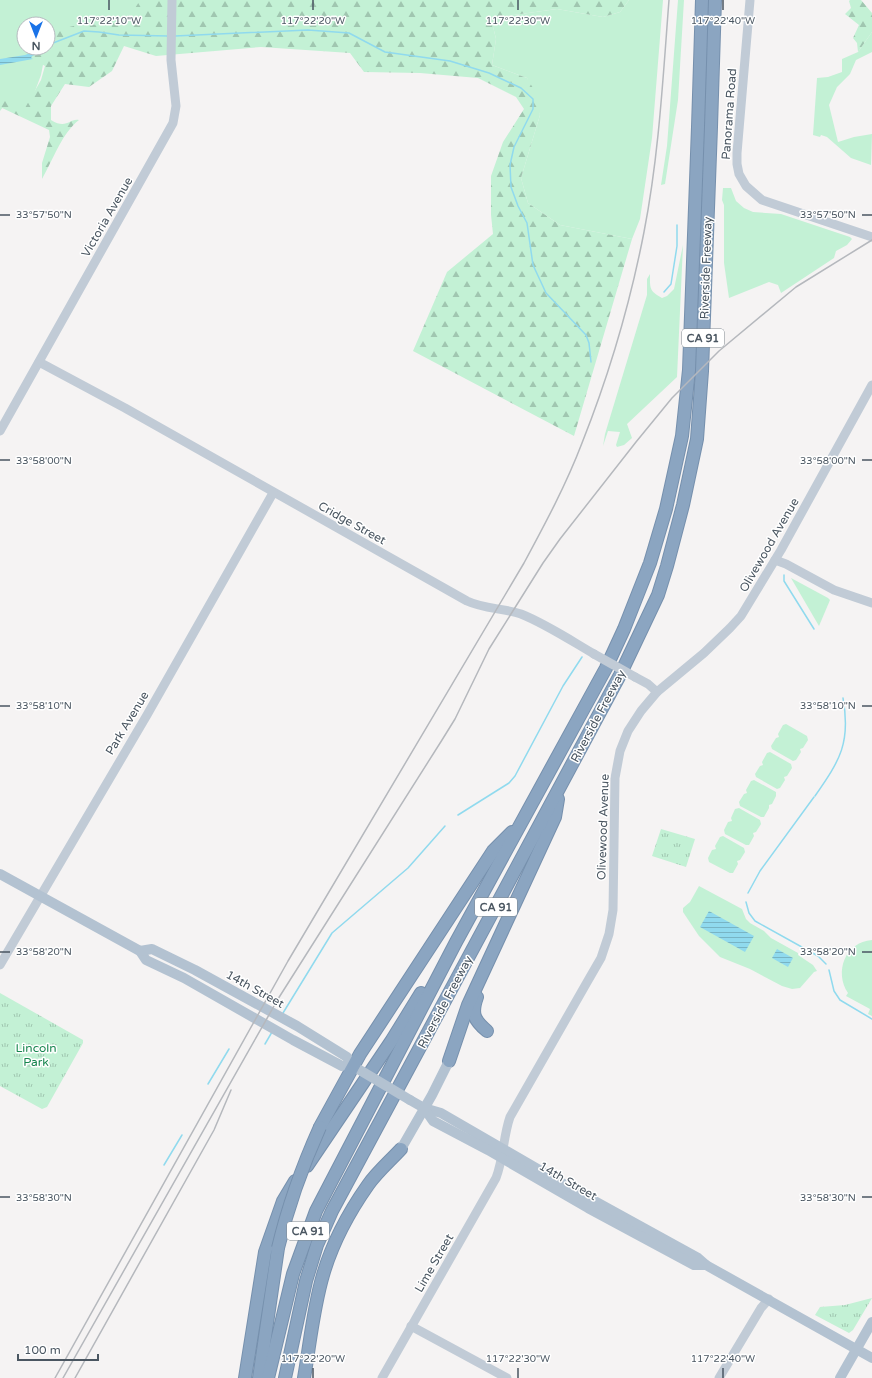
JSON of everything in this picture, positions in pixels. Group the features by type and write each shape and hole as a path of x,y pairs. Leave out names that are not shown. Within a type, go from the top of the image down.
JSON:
{"highway":[{"name":"Riverside Freeway","path":"268,1378 293,1274 316,1211 456,942 606,668 624,629 650,563 666,509 682,436 689,370 702,0"},
{"name":"Riverside Freeway","path":"285,1378 306,1281 317,1245 332,1210 620,675 658,595 683,504 697,439 702,371 715,0"},
{"path":"449,1061 465,1012 555,817 561,786"},
{"path":"259,1378 278,1248 292,1196 307,1156 320,1128 355,1067 360,1054 493,851 522,823"},
{"path":"245,1378 265,1252 283,1202 293,1183 308,1164 392,1040 420,993 441,953 456,942"},
{"path":"482,973 483,981 473,1010 476,1020 487,1031"},
{"path":"303,1378 316,1305 323,1276 333,1247 342,1228 368,1185 401,1149"},
{"path":"303,1378 302,1359 309,1310 306,1281"}],"main road":[{"name":"14th Street","path":"0,874 140,951 146,960 184,978 293,1040 342,1066 355,1067"},
{"name":"14th Street","path":"140,951 152,949 195,970 297,1026 347,1056 355,1067 424,1108 433,1121 503,1154 621,1215 698,1258 706,1265 872,1358"},
{"path":"401,1149 449,1061"},
{"name":"14th Street","path":"503,1154 588,1208 694,1265 706,1265"},
{"path":"588,1208 590,1204 594,1204 609,1213 621,1215"},
{"path":"840,1378 872,1322"}],"street":[{"name":"Victoria Avenue","path":"0,431 173,123 176,106 171,60 172,0"},
{"name":"Panorama Road","path":"750,0 737,153 739,174 746,186 762,200 872,237"},
{"name":"Cridge Street","path":"39,362 125,408 273,493 467,601 475,605 512,611 534,620 648,684 657,692"},
{"name":"Olivewood Avenue","path":"503,1154 510,1117 588,981 600,958 609,934 613,910 614,796 617,764 620,751 628,731 641,711 657,692 704,653 741,616 775,560 872,385"},
{"name":"Park Avenue","path":"0,964 150,709 273,493"},
{"path":"775,560 786,564 834,590 872,603"},
{"name":"Lime Street","path":"382,1378 496,1178 503,1154"},
{"path":"719,1378 757,1314 769,1299"},
{"path":"411,1326 507,1378"}],"green space":[{"path":"0,0 163,0 165,43 56,48 56,16 16,16 16,56 45,56 41,75 25,118 3,107 0,111"},
{"path":"140,0 629,0 620,12 603,17 557,9 491,18 496,39 492,65 527,78 536,93 540,115 521,178 528,203 560,225 632,239 574,436 413,351 447,272 493,234 491,215 491,176 503,142 524,109 516,97 478,78 420,73 364,72 350,53 261,47 156,56 124,46 112,71 89,87 65,84 51,106 51,120 56,123 64,124 79,120 73,125 63,139 42,179 42,163 50,137 49,130 0,107 5,99 25,108 41,80 45,66 31,58 32,56 56,56 56,34 68,27 89,24 111,26 113,23 119,24"},
{"path":"629,0 663,0 652,138 640,219 632,239 560,225 528,203 521,178 540,115 527,78 492,65 496,39 491,18 557,9 603,17 620,12"},
{"path":"678,0 684,0 678,100 665,184 661,185 667,146"},
{"path":"850,0 861,0 872,13 872,32 858,52 857,43 853,38 859,25 845,14 851,8"},
{"path":"872,32 872,52 856,60 850,74 837,87 829,105 838,142 854,137 872,134 871,165 851,158 827,137 813,135 817,78 828,77 842,72 842,59 858,52"},
{"path":"723,188 731,188 736,201 744,208 753,212 781,214 850,237 852,239 847,245 836,251 834,258 781,293 778,285 769,282 729,298 724,263"},
{"path":"683,245 677,377 627,424 632,438 624,445 617,447 616,445 620,432 608,431 603,446 605,434 647,295 647,279 650,274 650,286 652,291 662,298 667,296 674,289"},
{"path":"791,578 830,600 819,626"},
{"path":"786,724 807,736 808,740 803,748 800,749 801,752 796,760 793,761 772,749 771,746 776,738 779,737 778,734 783,725"},
{"path":"770,752 791,764 792,768 787,776 784,777 785,780 780,788 777,789 756,777 755,774 760,766 763,765 762,762 767,753"},
{"path":"754,780 776,792 776,796 772,804 769,805 764,817 761,817 740,806 739,802 744,794 747,793 746,790 751,781"},
{"path":"739,808 760,820 761,824 756,832 753,833 754,836 749,845 746,845 725,834 724,830 728,822 732,821 731,818 735,809"},
{"path":"661,829 695,839 686,867 652,856"},
{"path":"723,836 744,848 745,852 740,860 737,861 738,864 733,873 730,873 709,862 708,858 712,850 716,849 715,846 720,837"},
{"path":"699,886 742,909 746,919 750,923 764,931 771,938 798,953 798,955 813,965 817,971 814,972 800,988 792,989 782,986 750,969 720,957 699,936 683,912 683,908 690,902"},
{"path":"872,940 872,1016 868,1014 870,1009 846,996 848,993 844,985 842,968 849,952 855,946"},
{"name":"Lincoln Park","path":"0,993 83,1040 83,1043 47,1107 42,1109 0,1086"},
{"path":"872,1298 853,1330 849,1333 815,1315 820,1307 845,1305"}],"water":[{"path":"19,56 32,56 31,58 33,59 0,65 0,59"},
{"path":"709,911 754,936 745,952 700,927"},
{"path":"777,949 793,958 788,967 772,958"}],"waterway":[{"path":"175,36 308,30 349,33 385,52 450,61 489,73 521,88 533,99 533,109 514,147 510,165 511,187 518,206 527,223 533,265 546,293 586,335 589,343 591,362"},
{"path":"56,42 84,31 119,35 169,36"},
{"path":"664,292 671,284 677,246 677,225"},
{"path":"784,575 784,581 814,629"},
{"path":"458,815 509,783 515,776 563,686 582,657"},
{"path":"815,796 831,772 841,750 846,727 843,698"},
{"path":"748,893 760,871 814,797"},
{"path":"283,1013 332,933 408,868 445,826"},
{"path":"746,902 749,913 755,921 818,956 826,964"},
{"path":"829,970 834,991 840,1000 872,1019"},
{"path":"265,1044 272,1032"},
{"path":"208,1084 229,1049"},
{"path":"164,1165 182,1135"}],"railway":[{"path":"55,1378 288,961 524,563 576,459 592,417 618,339 644,232 657,145 669,0"},
{"path":"63,1378 278,999 455,719 489,649 543,563 560,539 672,398 719,351 796,287 872,240"},
{"path":"75,1378 214,1130 231,1090"}]}
